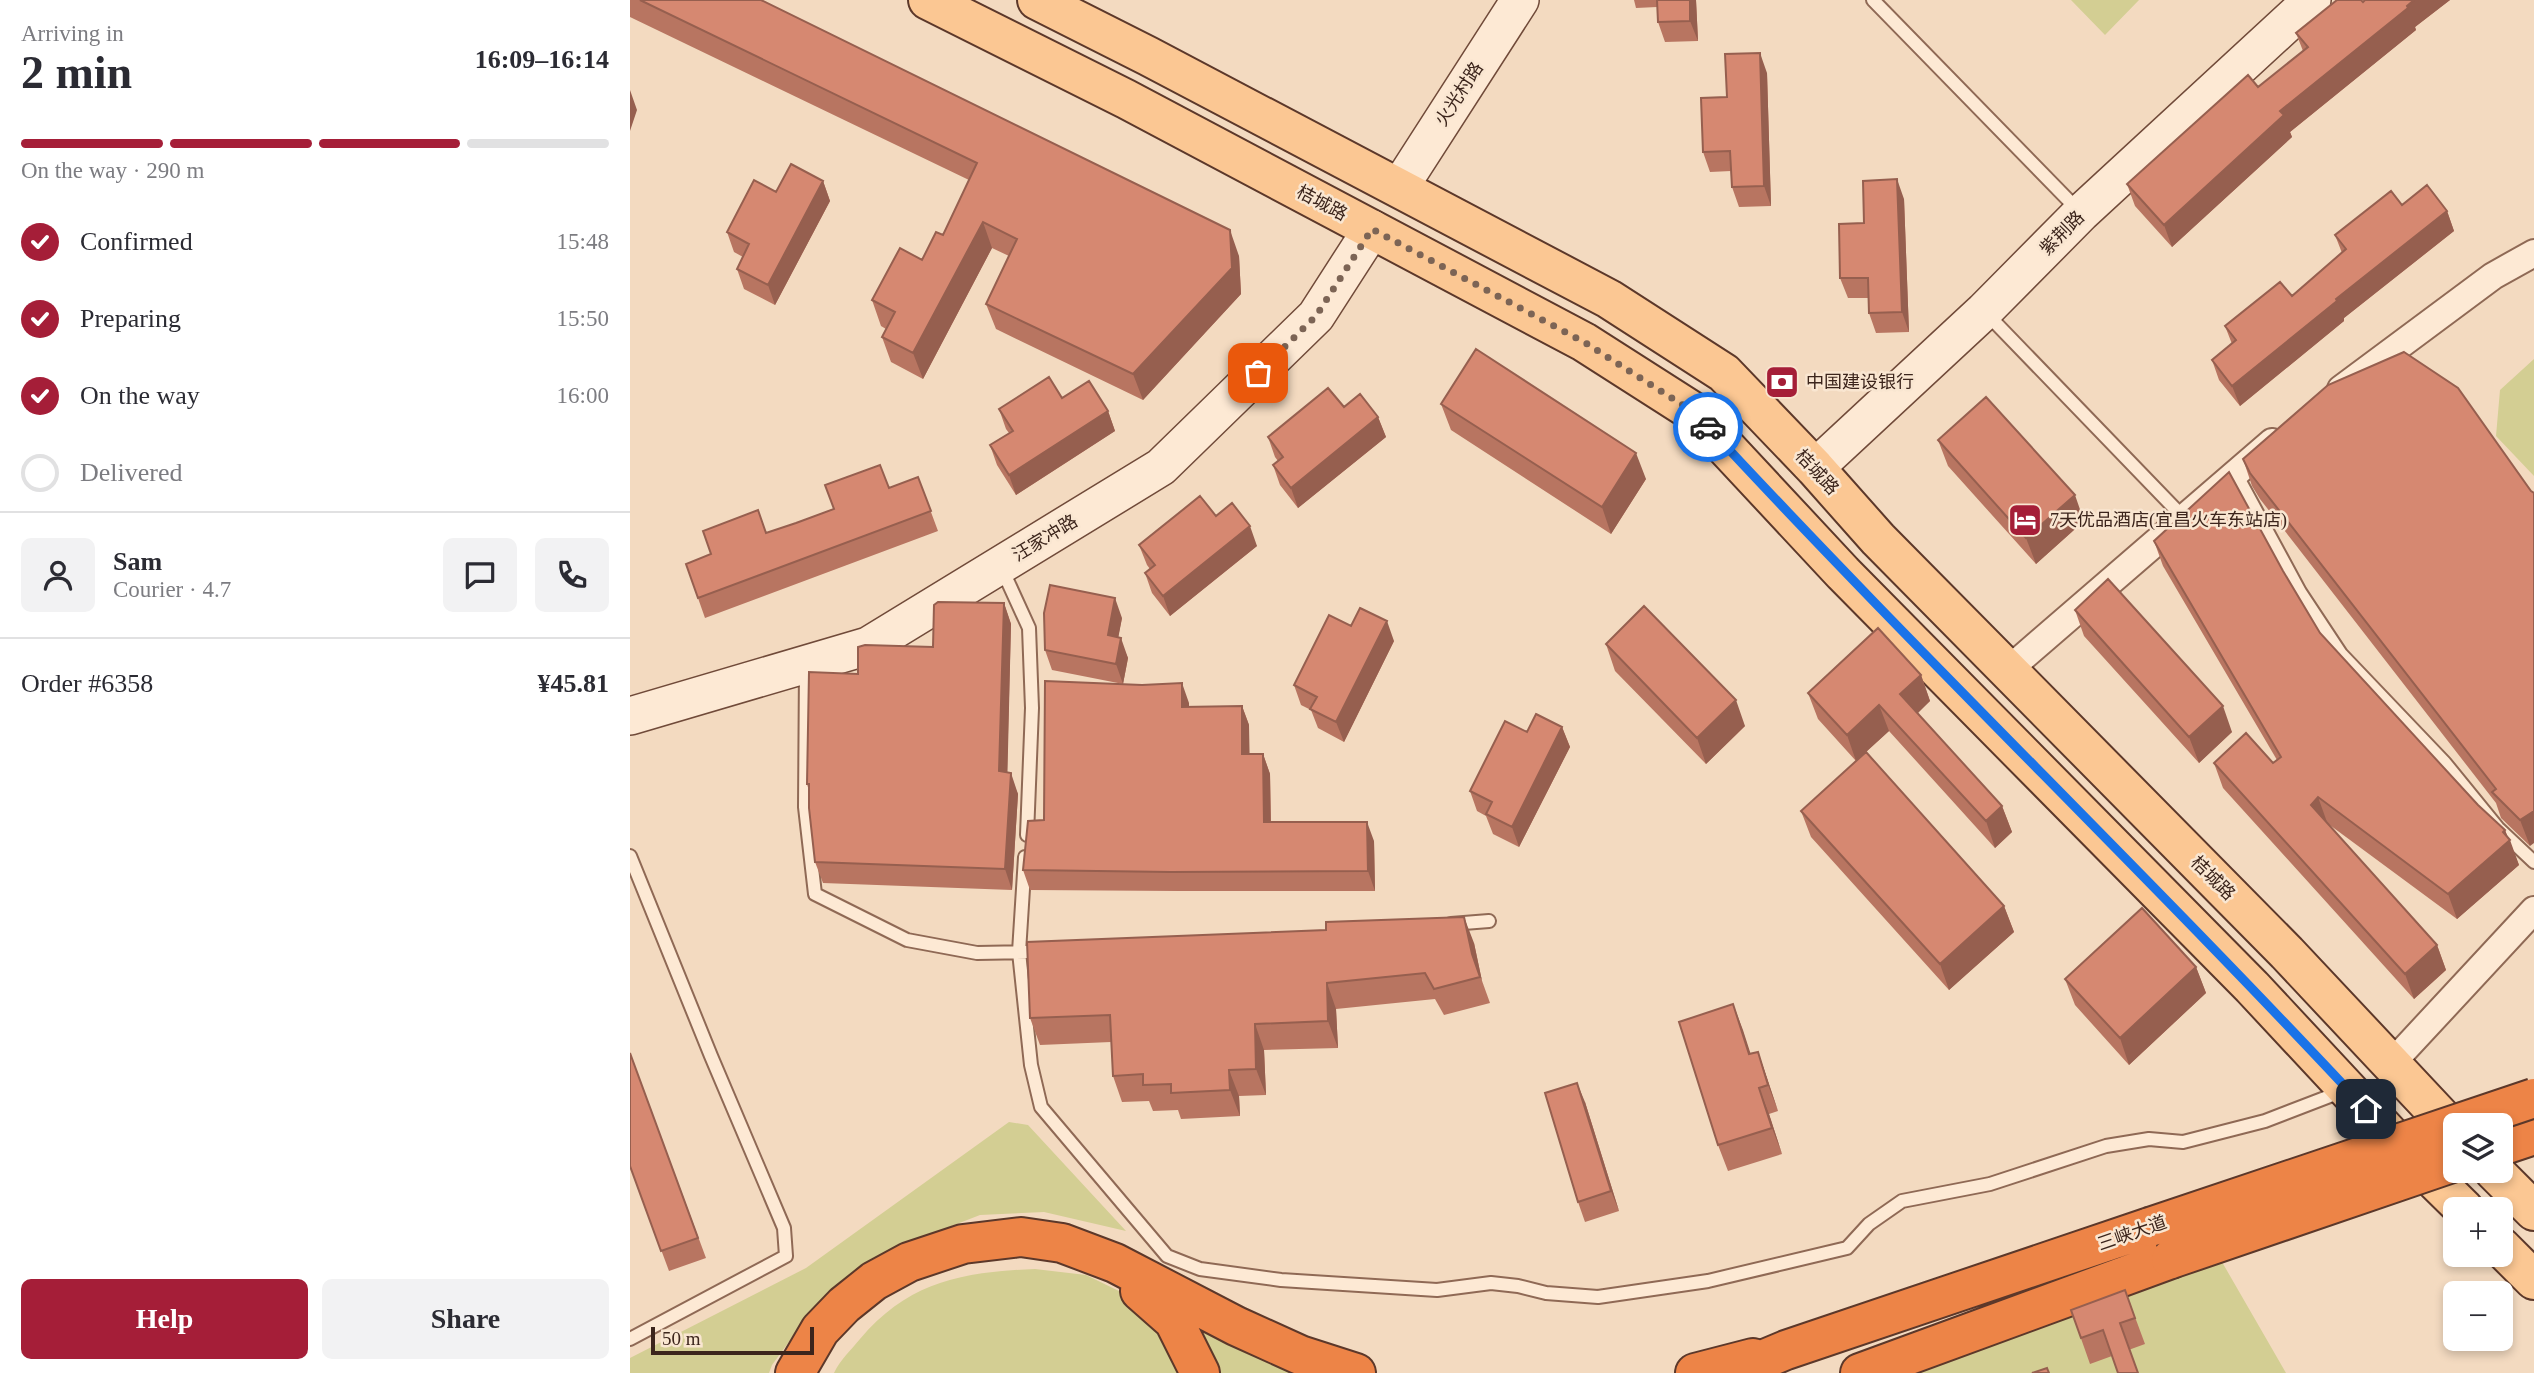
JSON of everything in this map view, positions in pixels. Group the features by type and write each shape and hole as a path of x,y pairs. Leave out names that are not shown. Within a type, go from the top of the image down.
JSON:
{"highway":[{"name":"三峡大道","path":"1731,1373 1786,1350 2534,1098"},
{"path":"2513,1142 2534,1135"},
{"path":"1860,1373 2171,1259 2443,1166"},
{"path":"795,1373 820,1330 844,1305 874,1281 909,1262 963,1244 1021,1237 1062,1243 1115,1263 1300,1355 1356,1373"},
{"path":"815,1373 825,1354 852,1320 887,1292 937,1269 999,1256 1043,1256 1085,1264 1123,1280 1153,1300 1174,1321 1200,1373"},
{"path":"1695,1373 1786,1350"}],"main road":[{"name":"桔城路","path":"928,0 1126,99 1584,342 1692,411 1843,573 2252,987 2452,1197"},
{"name":"桔城路","path":"1037,0 1609,299 1724,373 1815,468 1878,539 2287,953 2443,1119"},
{"path":"2506,1183 2534,1211"},
{"path":"2513,1259 2534,1280"}],"street":[{"name":"火光村路","path":"1399,188 1520,0"},
{"name":"紫荆路","path":"1815,468 1984,311 2081,214 2312,0"},
{"name":"汪家冲路","path":"630,716 868,646 1161,467 1316,316 1372,229"},
{"path":"2316,408 2493,276 2534,253"},
{"path":"2008,670 2287,430"},
{"path":"2391,1064 2534,909"}],"lane":[{"path":"1873,0 2081,214"},
{"path":"1984,311 2183,517"},
{"path":"2235,472 2300,592 2341,654 2445,763 2498,828 2534,862"},
{"path":"1000,565 1029,628 1032,708 1029,810 1021,888 1019,952 1031,1065 1041,1108 1167,1256 1200,1269 1281,1280 1437,1290 1491,1283 1546,1293 1598,1297 1707,1281 1847,1248 1869,1224 1902,1201 1990,1184 2106,1146 2148,1139 2183,1142 2265,1121 2347,1089"},
{"path":"806,664 805,807 815,894 907,940 977,953 1045,951"},
{"path":"630,856 705,1043 784,1228 786,1256 630,1339"},
{"path":"1437,926 1489,921"}],"shaded area":[{"path":"2071,0 2139,0 2105,35"},
{"path":"2534,359 2534,476 2496,436 2500,390"},
{"path":"1009,1122 1028,1125 1126,1231 1044,1212 980,1215 926,1236 860,1267 810,1313 769,1373 630,1373 630,1358 806,1268"},
{"path":"2222,1262 2286,1373 1918,1373"},
{"path":"1035,1269 1086,1275 1121,1292 1149,1315 1184,1373 834,1373 846,1355 879,1319 918,1292 961,1277"},
{"path":"1179,1306 1316,1373 1214,1373"}],"building":[{"path":"640,0 761,0 1230,230 1232,268 1133,374 986,304 1017,239 983,222 913,353 882,337 895,312 872,300 900,248 922,260 936,232 943,235 977,163"},
{"path":"1657,0 1690,0 1690,21 1658,22"},
{"path":"2337,0 2414,0 2408,8 2280,111 2284,115 2164,225 2127,184 2248,75 2258,87 2308,47 2296,33"},
{"path":"1760,53 1764,186 1732,187 1730,151 1703,152 1701,98 1727,97 1725,54"},
{"path":"791,164 823,181 768,285 737,269 749,244 727,232 754,180 776,192"},
{"path":"1897,179 1902,312 1869,313 1868,278 1840,278 1839,224 1864,223 1863,181"},
{"path":"2427,185 2447,211 2232,386 2212,360 2236,340 2225,326 2280,282 2292,296 2346,249 2335,235 2391,191 2402,205"},
{"path":"1476,349 1636,453 1602,507 1441,404"},
{"path":"2404,352 2458,388 2534,493 2534,811 2520,820 2492,792 2496,789 2250,473 2243,459 2328,385"},
{"path":"1049,377 1062,398 1089,381 1108,411 1009,475 990,445 1013,431 999,409"},
{"path":"1328,388 1344,407 1360,394 1378,417 1291,488 1273,465 1283,457 1268,437"},
{"path":"1986,397 2075,495 2026,538 1938,440"},
{"path":"880,465 889,488 918,477 931,511 698,598 686,564 711,554 703,531 758,510 766,533 834,509 825,485"},
{"path":"2229,472 2320,633 2478,805 2505,830 2503,832 2510,840 2448,894 2318,797 2311,805 2437,945 2405,974 2214,763 2246,733 2273,763 2281,757 2154,541"},
{"path":"1200,496 1216,516 1232,503 1250,526 1163,596 1145,573 1155,565 1139,545"},
{"path":"2108,579 2223,706 2189,737 2075,610"},
{"path":"1050,585 1115,598 1108,635 1121,638 1116,664 1045,650 1044,613"},
{"path":"938,602 1004,603 999,771 1011,773 1005,869 815,862 807,784 809,672 858,674 858,647 865,645 933,647 934,605"},
{"path":"1644,606 1736,700 1697,738 1606,644"},
{"path":"1360,608 1387,621 1336,722 1310,709 1317,697 1294,685 1329,615 1351,626"},
{"path":"1878,628 1921,675 1900,694 2002,806 1986,821 1879,705 1847,735 1808,693"},
{"path":"1045,681 1142,685 1182,683 1182,707 1242,706 1242,754 1263,754 1264,822 1367,822 1368,871 1023,870 1028,821 1044,820"},
{"path":"1536,714 1562,727 1512,827 1486,814 1492,802 1470,791 1505,721 1527,732"},
{"path":"1866,752 2004,906 1940,964 1801,811"},
{"path":"2142,908 2196,967 2120,1038 2065,979"},
{"path":"1464,917 1480,977 1434,989 1425,973 1327,983 1328,1021 1255,1024 1256,1069 1229,1070 1230,1090 1171,1093 1171,1084 1143,1085 1143,1074 1113,1076 1110,1015 1030,1018 1027,942 1326,930 1326,922"},
{"path":"1733,1004 1749,1054 1758,1052 1768,1085 1759,1088 1772,1128 1718,1145 1679,1022"},
{"path":"630,1053 698,1238 661,1251 630,1166"},
{"path":"1577,1083 1611,1191 1578,1202 1545,1093"},
{"path":"2125,1290 2135,1318 2120,1323 2138,1373 2118,1373 2103,1330 2081,1338 2071,1310"},
{"path":"2047,1368 2049,1373 2032,1373"}],"way so far":[{"path":"1258,373 1316,316 1372,229 1584,342 1692,411 1708,427"}],"place":[{"name":"中国建设银行","path":"1782,382"},
{"name":"7天优品酒店(宜昌火车东站店)","path":"2025,520"}],"route":[{"path":"1708,427 1843,573 2252,987 2366,1109"}]}
